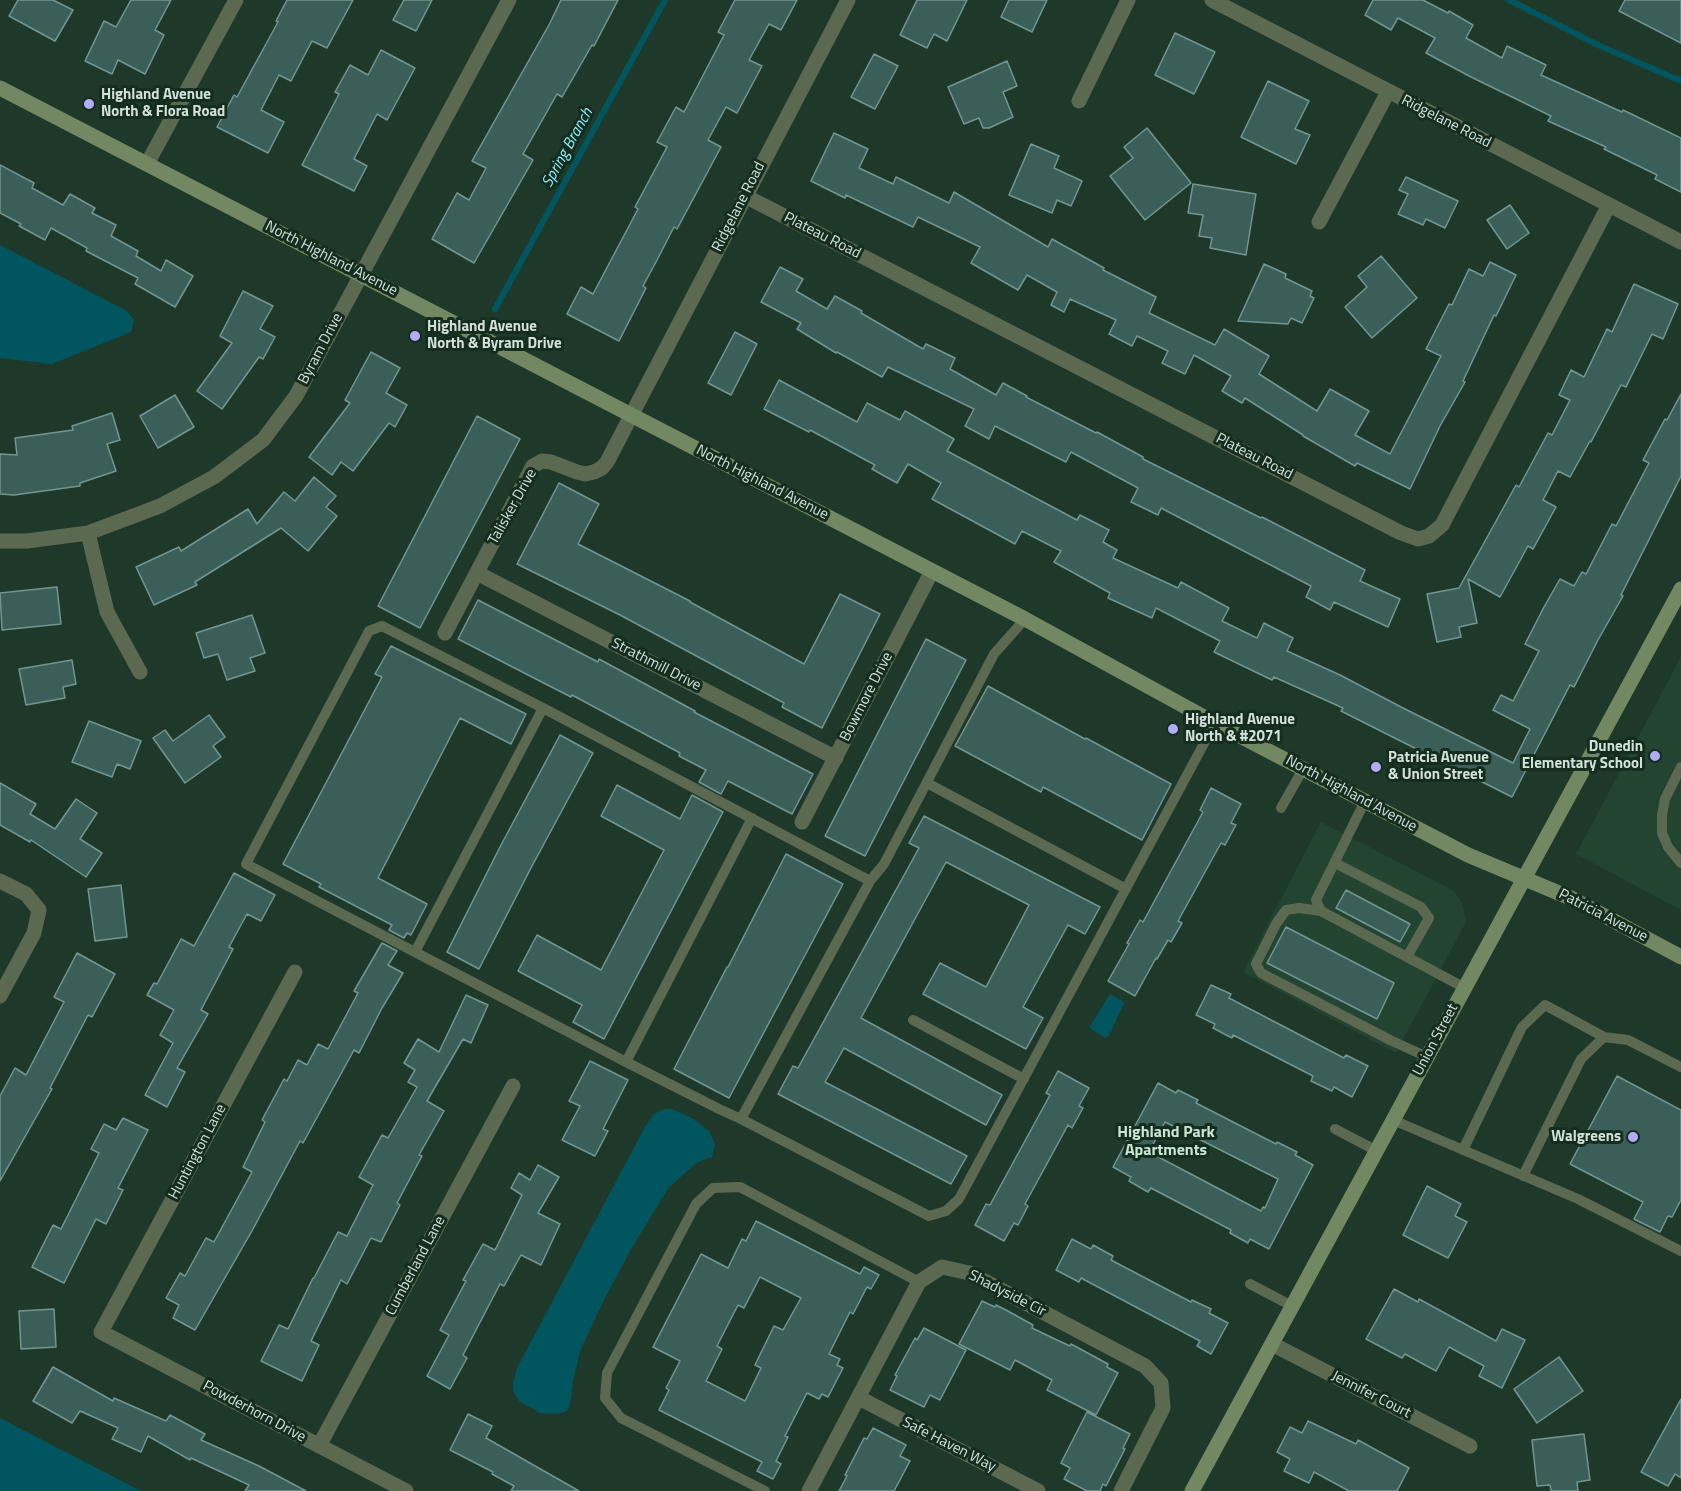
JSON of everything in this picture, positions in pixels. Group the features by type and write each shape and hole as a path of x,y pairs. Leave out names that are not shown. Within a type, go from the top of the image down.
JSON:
{"street":[{"path":"147,164 236,0"},
{"name":"Byram Drive","path":"0,541 27,541 88,533 160,506 214,477 263,440 296,396 509,0"},
{"name":"Ridgelane Road","path":"632,415 848,0"},
{"path":"1078,101 1128,0"},
{"name":"Ridgelane Road","path":"1212,0 1681,242"},
{"name":"North Highland Avenue","path":"0,88 1025,619 1215,723 1468,855 1524,878"},
{"path":"1318,222 1388,92"},
{"name":"Plateau Road","path":"745,196 1390,527 1418,539 1429,536 1442,525 1609,205"},
{"name":"Talisker Drive","path":"445,633 533,466 542,461 551,462 585,474 602,468 611,456 632,415"},
{"path":"88,533 107,612 140,672"},
{"name":"Bowmore Drive","path":"802,822 932,571"},
{"name":"Strathmill Drive","path":"477,573 836,758"},
{"name":"Union Street","path":"1192,1491 1681,589"},
{"name":"Patricia Avenue","path":"1524,878 1573,899 1681,957"},
{"path":"0,881 26,894 39,910 34,933 0,996"},
{"name":"Huntington Lane","path":"102,1332 295,972"},
{"name":"Cumberland Lane","path":"319,1446 513,1086"},
{"name":"Shadyside Cir","path":"919,1282 942,1267 969,1274 1145,1366 1161,1383 1163,1408 1121,1491"},
{"path":"809,1491 919,1282"},
{"name":"Powderhorn Drive","path":"102,1332 406,1491"},
{"name":"Jennifer Court","path":"1272,1344 1470,1446"},
{"name":"Safe Haven Way","path":"859,1398 1038,1491"}],"lane":[{"path":"741,1119 870,881 884,864 994,654 1025,619"},
{"path":"870,881 543,708 382,626 369,631 246,864 929,1216 946,1211 959,1199 1215,723"},
{"path":"415,952 543,708"},
{"path":"1681,767 1665,799 1662,815 1662,833 1668,847 1681,863"},
{"path":"1281,808 1303,769"},
{"path":"927,783 1126,889"},
{"path":"1321,911 1316,900 1365,801"},
{"path":"627,1062 752,818"},
{"path":"1335,863 1421,907 1425,912 1429,918 1407,957"},
{"path":"1427,1057 1261,973 1256,964 1276,924 1286,910 1299,908 1321,911 1465,988"},
{"path":"1463,1150 1522,1027 1545,1005 1604,1037 1628,1040 1681,1067"},
{"path":"913,1020 1024,1079"},
{"path":"1523,1176 1581,1059 1604,1037"},
{"path":"1393,1120 1578,1199 1681,1251"},
{"path":"1335,1129 1377,1151"},
{"path":"765,1491 621,1418 605,1398 607,1373 696,1204 713,1188 740,1187 919,1282"},
{"path":"1250,1284 1292,1306"}],"shaded area":[{"name":"Dunedin Elementary School","path":"1681,657 1681,910 1576,854"},
{"path":"1321,822 1454,891 1463,905 1466,922 1396,1053 1243,972"}],"water":[{"path":"0,245 127,311 134,320 131,332 52,364 0,358"},
{"path":"1110,994 1124,1003 1109,1036 1105,1038 1089,1028"},
{"path":"664,1109 672,1109 694,1119 709,1131 715,1144 712,1157 698,1162 669,1187 633,1246 580,1351 567,1411 557,1414 540,1413 519,1401 513,1391 517,1368 645,1127 654,1114"},
{"path":"0,1418 141,1491 0,1491"}],"building":[{"path":"18,0 53,0 73,10 55,41 9,16"},
{"path":"131,0 171,0 155,30 164,35 145,74 118,60 112,74 85,61 104,21 116,27"},
{"path":"287,0 353,0 327,48 312,41 291,81 279,75 261,110 284,122 268,153 217,127 234,95 237,97 278,22 276,21"},
{"path":"404,0 432,0 416,31 393,20"},
{"path":"561,0 618,0 594,46 592,45 562,97 557,94 523,154 533,160 474,263 432,239 457,193 469,200 486,168 472,161"},
{"path":"735,0 797,0 781,30 769,24 749,60 762,66 737,113 726,107 708,140 721,147 677,229 674,227 643,286 646,288 619,341 567,314 581,287 593,294 638,209 635,207 667,147 657,142 676,107 684,112 724,35 718,32"},
{"path":"917,0 967,0 947,41 934,34 927,48 900,35"},
{"path":"1009,0 1047,0 1032,32 1001,17"},
{"path":"1373,0 1423,0 1448,13 1449,11 1473,25 1466,38 1502,58 1507,46 1546,65 1541,75 1681,138 1681,192 1655,179 1657,175 1604,149 1606,147 1548,121 1551,116 1426,53 1435,38 1398,18 1391,30 1365,15"},
{"path":"1625,0 1681,0 1681,43 1619,11"},
{"path":"1175,33 1215,52 1194,94 1155,75"},
{"path":"381,50 415,68 387,120 377,114 354,159 367,166 354,191 302,165 339,94 335,92 350,65 368,75"},
{"path":"874,54 898,66 875,109 851,97"},
{"path":"1007,61 1017,86 1003,92 1013,117 989,128 983,128 979,118 964,124 948,87"},
{"path":"1268,81 1309,101 1295,129 1310,135 1296,164 1241,137"},
{"path":"1147,128 1191,183 1145,220 1110,176 1133,158 1124,147"},
{"path":"834,133 868,149 859,168 893,184 896,177 949,203 954,192 1048,247 1052,239 1104,268 1103,270 1156,297 1149,313 1215,345 1224,329 1269,356 1259,374 1317,411 1330,389 1369,411 1355,435 1390,454 1441,356 1426,349 1449,304 1452,305 1469,269 1483,276 1490,262 1516,275 1496,316 1494,315 1463,381 1465,382 1440,426 1410,489 1357,463 1355,466 1303,436 1245,398 1242,403 1222,391 1231,376 1194,355 1185,374 1162,363 1168,351 1137,336 1132,346 1109,334 1116,320 1070,299 1064,312 1051,305 1057,292 1027,275 1018,290 971,263 980,247 918,217 913,227 811,181"},
{"path":"1031,144 1059,156 1054,168 1082,181 1071,206 1057,200 1052,213 1009,195"},
{"path":"0,165 34,183 32,188 63,205 70,194 95,208 92,213 116,225 111,236 138,251 136,256 161,271 166,260 193,276 175,307 135,284 138,278 86,251 87,248 51,228 45,240 0,213"},
{"path":"1406,177 1458,201 1445,228 1426,219 1423,225 1398,214 1408,194 1399,190"},
{"path":"1193,184 1256,194 1246,255 1210,248 1212,238 1199,236 1203,215 1188,213"},
{"path":"1510,205 1529,233 1507,249 1487,220"},
{"path":"1381,256 1417,298 1372,338 1345,307 1367,287 1358,276"},
{"path":"1264,264 1286,274 1285,278 1312,291 1310,296 1314,298 1302,323 1291,318 1288,324 1238,321"},
{"path":"780,267 803,279 796,291 827,309 835,296 923,349 926,344 955,358 950,369 996,395 1003,383 1143,459 1365,570 1360,581 1400,599 1388,627 1334,602 1330,610 1306,597 1311,586 1161,508 1158,515 1131,502 1138,488 1071,452 1066,462 995,426 989,439 965,426 974,409 888,367 882,377 836,353 797,329 801,323 761,302"},
{"path":"1634,284 1678,304 1663,339 1652,334 1626,387 1621,385 1570,477 1558,471 1543,500 1556,507 1533,549 1528,546 1500,597 1468,579 1477,623 1459,627 1461,637 1437,642 1427,594 1459,588 1516,485 1519,487 1548,433 1552,435 1570,400 1559,395 1571,370 1584,377 1607,329 1612,332"},
{"path":"243,291 273,306 260,329 275,337 263,359 259,357 222,409 197,391 232,343 220,336"},
{"path":"735,332 757,344 731,395 708,383"},
{"path":"371,352 400,368 386,393 407,405 395,427 389,423 353,471 341,462 332,475 309,457 350,403 345,400"},
{"path":"779,380 857,422 867,403 900,420 905,411 954,439 947,451 1077,520 1080,515 1109,530 1103,542 1117,550 1113,558 1178,588 1181,582 1229,608 1222,621 1257,638 1264,623 1293,638 1287,651 1340,675 1513,763 1530,729 1493,710 1501,695 1513,701 1539,651 1525,644 1544,607 1560,579 1574,586 1582,572 1586,574 1612,524 1616,526 1649,463 1643,460 1681,394 1681,476 1621,595 1623,596 1574,687 1570,685 1512,797 1341,711 1343,708 1274,677 1272,680 1214,652 1220,641 1156,608 1152,618 1108,598 1110,593 1054,562 1061,551 1022,531 1015,544 932,499 941,483 908,464 897,483 872,469 875,465 810,430 809,432 764,409"},
{"path":"175,395 194,427 158,448 140,416"},
{"path":"112,413 120,440 107,444 116,471 80,483 80,486 14,495 0,494 0,454 17,455 15,438 73,430 72,426"},
{"path":"477,416 520,439 420,628 378,606"},
{"path":"314,477 336,496 326,507 337,516 308,551 281,528 195,582 197,585 154,605 136,567 179,547 181,551 248,509 257,524 284,492 295,501"},
{"path":"559,483 599,504 578,544 690,601 804,664 840,594 880,614 822,728 782,707 784,703 620,615 517,564"},
{"path":"57,587 61,624 2,630 0,593"},
{"path":"478,600 598,662 599,659 813,774 792,814 728,781 721,794 699,782 706,770 679,756 680,753 572,695 571,697 458,639"},
{"path":"252,615 265,653 250,658 255,671 227,680 218,654 204,658 196,633"},
{"path":"926,639 966,660 865,856 825,836"},
{"path":"391,646 526,714 511,744 460,718 378,878 427,904 411,935 407,933 404,938 389,930 392,925 319,887 321,884 283,864 382,677 375,674"},
{"path":"72,660 76,684 63,687 65,698 26,705 19,669"},
{"path":"988,686 1171,784 1142,840 1043,787 1041,792 955,746"},
{"path":"209,715 225,737 213,746 221,757 185,783 153,738 165,730 173,741"},
{"path":"89,721 141,741 130,769 117,764 112,777 72,762"},
{"path":"560,735 593,753 479,969 447,952"},
{"path":"0,783 36,804 30,814 55,829 76,799 97,813 80,839 102,853 86,877 31,840 30,842 0,825"},
{"path":"617,785 680,819 692,795 723,812 604,1039 573,1022 582,1005 518,971 537,935 601,970 664,850 601,816"},
{"path":"1211,788 1241,804 1231,823 1236,825 1225,845 1221,843 1178,921 1182,923 1171,942 1168,940 1156,958 1135,996 1108,981 1129,944 1127,943 1140,920 1143,922 1203,812 1200,810"},
{"path":"924,816 1100,907 1085,934 1068,925 1023,1007 1043,1018 1026,1049 923,994 940,963 986,987 1029,905 946,862 861,1018 1002,1095 986,1125 844,1048 825,1082 967,1156 951,1184 778,1094 793,1066 798,1068 919,848 909,843"},
{"path":"786,854 843,884 729,1098 674,1069"},
{"path":"234,873 275,895 261,921 247,914 229,947 233,949 201,1010 208,1014 177,1068 185,1072 167,1107 145,1095 173,1043 160,1035 174,1010 147,995 154,983 157,984 181,939 194,946"},
{"path":"121,885 127,937 95,941 88,889"},
{"path":"1346,890 1410,924 1400,942 1336,908"},
{"path":"1286,927 1394,983 1377,1019 1267,963"},
{"path":"382,943 397,951 388,965 403,973 359,1053 354,1050 303,1143 300,1141 195,1330 173,1318 179,1305 166,1298 180,1273 185,1276 206,1238 214,1242 252,1172 243,1167 265,1122 262,1120 284,1079 287,1081 298,1060 307,1065 318,1044 328,1049 358,993 354,991"},
{"path":"77,953 115,974 92,1017 88,1015 50,1088 52,1089 0,1181 0,1096 15,1068 26,1075 64,1002 54,997"},
{"path":"1211,985 1231,994 1229,998 1344,1058 1346,1055 1368,1066 1352,1097 1334,1087 1332,1091 1311,1081 1313,1076 1233,1035 1232,1038 1213,1028 1215,1024 1196,1015"},
{"path":"466,995 488,1005 471,1043 463,1039 427,1101 444,1111 419,1155 422,1156 397,1203 400,1205 381,1242 371,1238 347,1284 341,1280 311,1341 319,1345 302,1381 261,1361 279,1325 288,1329 338,1232 347,1236 373,1185 359,1177 382,1135 388,1138 417,1087 408,1082 415,1070 404,1063 418,1039 439,1052"},
{"path":"590,1061 628,1080 603,1129 608,1131 595,1156 562,1140 580,1106 569,1101"},
{"path":"1058,1071 1089,1088 1079,1106 1083,1108 1072,1128 1068,1125 1025,1204 1028,1206 1018,1225 1014,1223 1004,1241 975,1225 986,1204 990,1205 1050,1095 1046,1093"},
{"name":"Walgreens","path":"1617,1076 1681,1110 1681,1200 1672,1217 1668,1216 1660,1232 1634,1219 1643,1202 1570,1164"},
{"path":"1158,1083 1176,1093 1178,1090 1198,1100 1196,1103 1276,1144 1277,1142 1297,1152 1295,1155 1313,1165 1269,1249 1250,1239 1248,1243 1230,1233 1231,1230 1151,1188 1148,1192 1129,1181 1131,1177 1113,1167","holes":["1165,1122 1278,1179 1265,1208 1263,1207 1261,1211 1149,1152"]},
{"path":"123,1118 148,1130 118,1188 123,1190 106,1224 96,1219 64,1283 32,1267 53,1225 61,1229 99,1153 91,1149 104,1124 116,1130"},
{"path":"538,1165 559,1177 538,1213 560,1224 541,1265 521,1255 504,1286 500,1284 463,1355 467,1358 450,1389 427,1376 449,1335 440,1330 483,1244 495,1250 522,1195 511,1188 519,1173 530,1180"},
{"path":"1427,1186 1461,1204 1455,1216 1467,1222 1448,1258 1403,1235"},
{"path":"756,1221 860,1274 864,1267 879,1275 871,1289 867,1287 853,1314 850,1312 829,1354 840,1359 837,1365 843,1368 828,1397 822,1394 819,1399 807,1393 785,1436 788,1437 776,1461 781,1464 773,1479 757,1471 762,1462 659,1410 669,1390 666,1388 680,1361 653,1347 701,1254 728,1268 742,1239 746,1241","holes":["760,1277 801,1298 783,1330 774,1326 755,1365 761,1368 745,1401 706,1381 722,1349 717,1346 738,1305 744,1308"]},
{"path":"1072,1239 1091,1249 1093,1245 1113,1256 1111,1260 1191,1302 1192,1300 1211,1309 1209,1313 1228,1323 1211,1354 1197,1346 1200,1341 1081,1278 1079,1282 1056,1270"},
{"path":"1394,1289 1418,1302 1419,1299 1496,1341 1502,1329 1525,1340 1502,1388 1479,1376 1484,1366 1449,1347 1436,1371 1405,1354 1402,1358 1366,1339"},
{"path":"982,1301 1006,1310 1033,1325 1032,1328 1070,1346 1071,1344 1108,1364 1107,1367 1118,1373 1096,1415 1047,1390 1052,1380 1015,1360 1010,1370 959,1344"},
{"path":"54,1309 56,1347 21,1349 19,1311"},
{"path":"924,1328 966,1350 940,1400 930,1395 924,1407 890,1390 897,1376 895,1375 915,1338 917,1340"},
{"path":"1559,1357 1583,1391 1537,1423 1514,1389"},
{"path":"53,1367 113,1401 114,1398 166,1421 170,1415 205,1434 201,1440 259,1466 306,1491 245,1491 249,1485 191,1458 190,1460 148,1436 141,1452 112,1439 118,1428 80,1411 72,1423 33,1401"},
{"path":"1681,1399 1681,1478 1675,1474 1668,1486 1641,1472"},
{"path":"1087,1412 1130,1434 1106,1486 1103,1484 1100,1491 1087,1491 1064,1479 1070,1468 1061,1463"},
{"path":"468,1414 492,1426 486,1438 579,1491 511,1491 514,1486 492,1474 493,1472 450,1450"},
{"path":"1308,1421 1356,1444 1358,1440 1409,1468 1397,1491 1349,1491 1314,1472 1309,1483 1284,1471 1290,1459 1277,1452 1290,1427 1302,1433"},
{"path":"873,1428 906,1445 900,1456 910,1461 894,1491 839,1491 864,1438 867,1439"},
{"path":"1584,1434 1590,1480 1577,1482 1578,1491 1551,1491 1550,1485 1537,1486 1532,1440"}],"waterway":[{"name":"Spring Branch","path":"495,309 665,0"},
{"path":"1509,0 1598,45 1681,80"}],"place":[{"name":"Highland Avenue North & Flora Road","path":"89,104"},
{"name":"Highland Avenue North & Byram Drive","path":"415,336"},
{"name":"Highland Avenue North & #2071","path":"1173,729"},
{"name":"Dunedin Elementary School","path":"1655,756"},
{"name":"Patricia Avenue & Union Street","path":"1376,767"},
{"name":"Walgreens","path":"1633,1137"}],"district":[{"name":"Highland Park Apartments","path":"1166,1142"}]}
